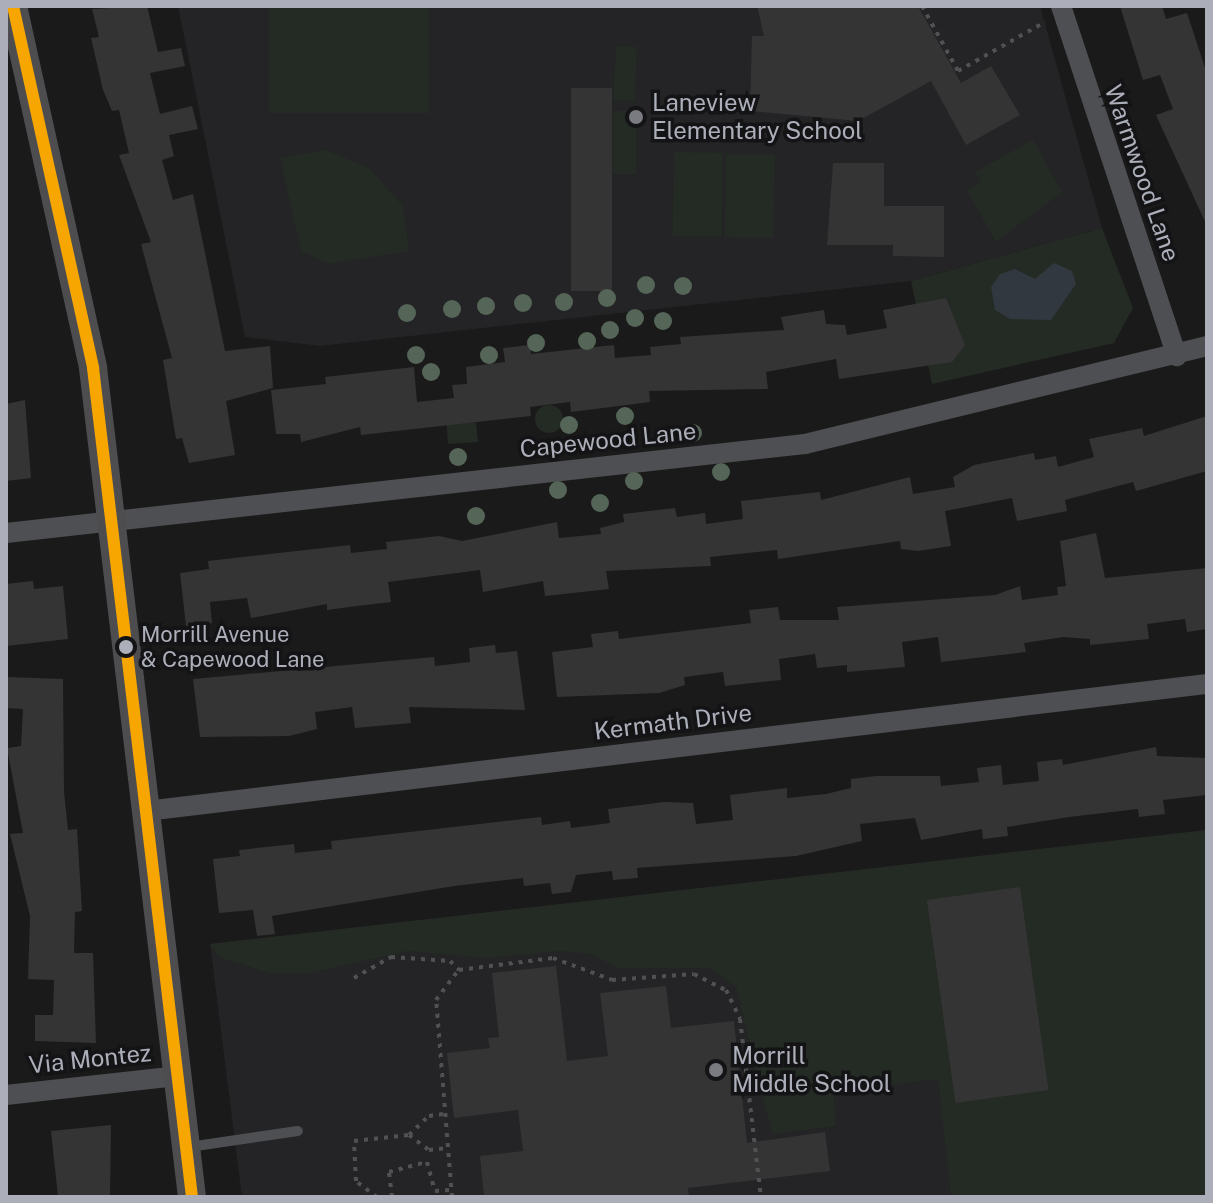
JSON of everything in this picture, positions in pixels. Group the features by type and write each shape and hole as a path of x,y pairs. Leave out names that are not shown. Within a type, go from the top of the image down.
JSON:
{"main road":[{"path":"13,6 84,313 114,522 192,1197"}],"street":[{"name":"Warmwood Lane","path":"1061,6 1177,356"},
{"name":"Capewood Lane","path":"6,533 805,444 1177,356 1207,346"},
{"name":"Kermath Drive","path":"146,811 1207,684"},
{"name":"Via Montez","path":"6,1095 179,1076"}],"lane":[{"path":"187,1147 298,1131"}],"path":[{"path":"922,6 958,71 1046,21"},
{"path":"354,978 391,957 450,961 459,970"},
{"path":"459,970 553,958 612,980 694,974 726,990 740,1019 761,1197"},
{"path":"452,1197 433,1016 459,970"},
{"path":"377,1197 356,1181 354,1141 409,1135 429,1116 443,1114"},
{"path":"409,1135 429,1150 447,1148"},
{"path":"392,1197 389,1172 427,1162 435,1191 451,1189"}],"shaded area":[{"name":"Laneview Elementary School","path":"178,6 1040,6 1102,228 911,281 320,346 245,337"},
{"path":"269,6 429,6 429,113 269,113"},
{"path":"616,46 637,47 634,101 613,100"},
{"path":"613,111 636,111 636,174 613,174"},
{"path":"1033,140 1062,192 996,242 967,190 981,182 975,172"},
{"path":"326,150 369,168 403,206 409,251 329,264 301,251 280,158"},
{"path":"674,152 723,153 722,237 673,236"},
{"path":"726,154 775,155 774,238 725,237"},
{"path":"1102,228 1133,308 1114,343 932,384 911,281"},
{"path":"1054,263 1072,271 1076,284 1051,320 1010,319 995,310 991,287 1000,274 1015,269 1035,279"},
{"path":"549,405 559,409 563,419 559,429 549,433 539,429 535,419 539,409"},
{"path":"446,417 476,423 478,442 448,444"},
{"name":"Morrill Middle School","path":"1207,830 1207,1197 242,1197 210,944"},
{"path":"1207,830 1207,1197 951,1197 938,1079 833,1092 836,1126 772,1134 736,987 710,968 619,968 591,954 559,951 487,958 407,951 310,973 269,973 219,957 210,944"}],"building":[{"path":"147,6 158,52 181,48 185,66 150,73 160,114 192,106 198,129 169,135 174,156 162,160 173,200 193,194 225,351 270,346 273,388 226,401 235,455 189,463 182,438 176,439 163,360 172,358 141,244 151,242 119,155 129,153 119,110 112,111 103,90 91,38 99,37 92,9"},
{"path":"757,6 918,6 961,83 991,66 1020,115 966,145 931,81 858,121 750,111 752,36 764,36"},
{"path":"1120,6 1162,6 1166,19 1187,13 1207,74 1207,226 1156,115 1173,109 1160,75 1143,80"},
{"path":"571,88 612,88 612,291 571,291"},
{"path":"833,163 884,163 884,206 944,206 944,257 893,256 893,245 827,245"},
{"path":"946,298 965,345 952,362 839,379 836,359 766,372 768,389 649,391 650,402 571,412 570,402 530,407 531,416 361,435 360,427 301,442 300,434 276,434 271,390 326,384 325,377 414,367 417,402 454,398 452,385 467,384 466,367 505,362 503,348 530,345 531,354 614,345 615,358 651,355 650,347 681,344 680,337 784,330 781,317 824,310 826,324 845,325 847,335 887,328 883,310"},
{"path":"25,400 31,478 6,481 6,404"},
{"path":"1207,416 1207,471 1136,491 1133,482 1065,500 1067,511 1017,521 1012,498 945,511 951,546 918,551 901,549 900,541 778,559 777,550 710,557 711,566 606,571 609,589 545,596 543,581 483,592 480,570 388,582 391,602 327,610 327,604 251,618 247,598 210,602 212,623 186,626 180,573 209,569 208,561 350,545 351,553 387,549 386,542 439,536 462,541 557,522 559,538 601,534 600,528 624,522 623,514 675,508 677,517 705,513 706,524 743,519 741,501 820,492 821,500 910,477 913,494 955,487 953,477 974,465 1034,453 1035,460 1056,456 1058,467 1094,457 1089,439 1142,428 1144,436"},
{"path":"1096,533 1105,578 1207,568 1207,629 1187,632 1185,619 1147,624 1149,639 1090,645 1090,639 1063,637 1024,643 1026,652 941,662 938,637 902,642 905,667 847,672 847,665 817,668 815,654 779,659 781,680 725,686 723,672 684,677 685,685 659,693 557,697 552,652 593,647 591,634 618,631 619,639 751,623 749,610 778,607 780,620 839,620 837,607 995,595 1020,586 1022,600 1058,595 1057,587 1066,586 1060,541"},
{"path":"33,581 34,589 63,586 68,639 6,646 6,584"},
{"path":"495,645 496,653 517,651 525,710 409,707 411,723 355,728 352,707 315,712 317,729 289,736 200,737 193,679 434,657 435,666 470,662 469,648"},
{"path":"6,677 63,679 64,792 68,830 77,829 82,911 75,912 74,953 93,953 96,1043 35,1041 35,1015 53,1015 54,980 28,979 30,916 10,834 23,833 7,748 21,746 23,709 6,708"},
{"path":"1156,747 1157,756 1207,758 1207,795 1163,800 1165,814 1139,817 1138,809 1069,817 1007,827 1008,836 983,839 982,829 921,840 915,818 860,824 862,841 796,856 637,868 638,878 613,880 612,871 576,875 571,892 552,894 550,883 524,886 523,878 454,886 272,916 275,934 257,936 253,910 219,913 213,859 240,856 239,850 294,844 295,853 332,849 331,841 541,817 542,825 570,821 571,828 610,823 608,809 664,802 693,803 696,824 733,820 730,795 787,788 787,798 826,794 851,788 851,779 876,776 940,776 941,786 979,782 977,768 1001,765 1003,785 1039,781 1037,762 1062,759 1063,765"},
{"path":"1020,887 1049,1090 955,1103 927,900"},
{"path":"556,966 567,1061 608,1056 600,993 666,986 671,1028 734,1021 747,1143 825,1132 830,1171 688,1188 689,1197 484,1197 480,1156 523,1151 518,1110 454,1118 447,1053 490,1048 488,1038 499,1037 492,973"},
{"path":"111,1125 110,1197 58,1197 51,1131"}],"transit line":[{"path":"13,6 93,368 192,1197"}],"place":[{"name":"Laneview Elementary School","path":"636,117"},
{"name":"Morrill Avenue & Capewood Lane","path":"126,647"},
{"name":"Morrill Middle School","path":"716,1070"}]}
